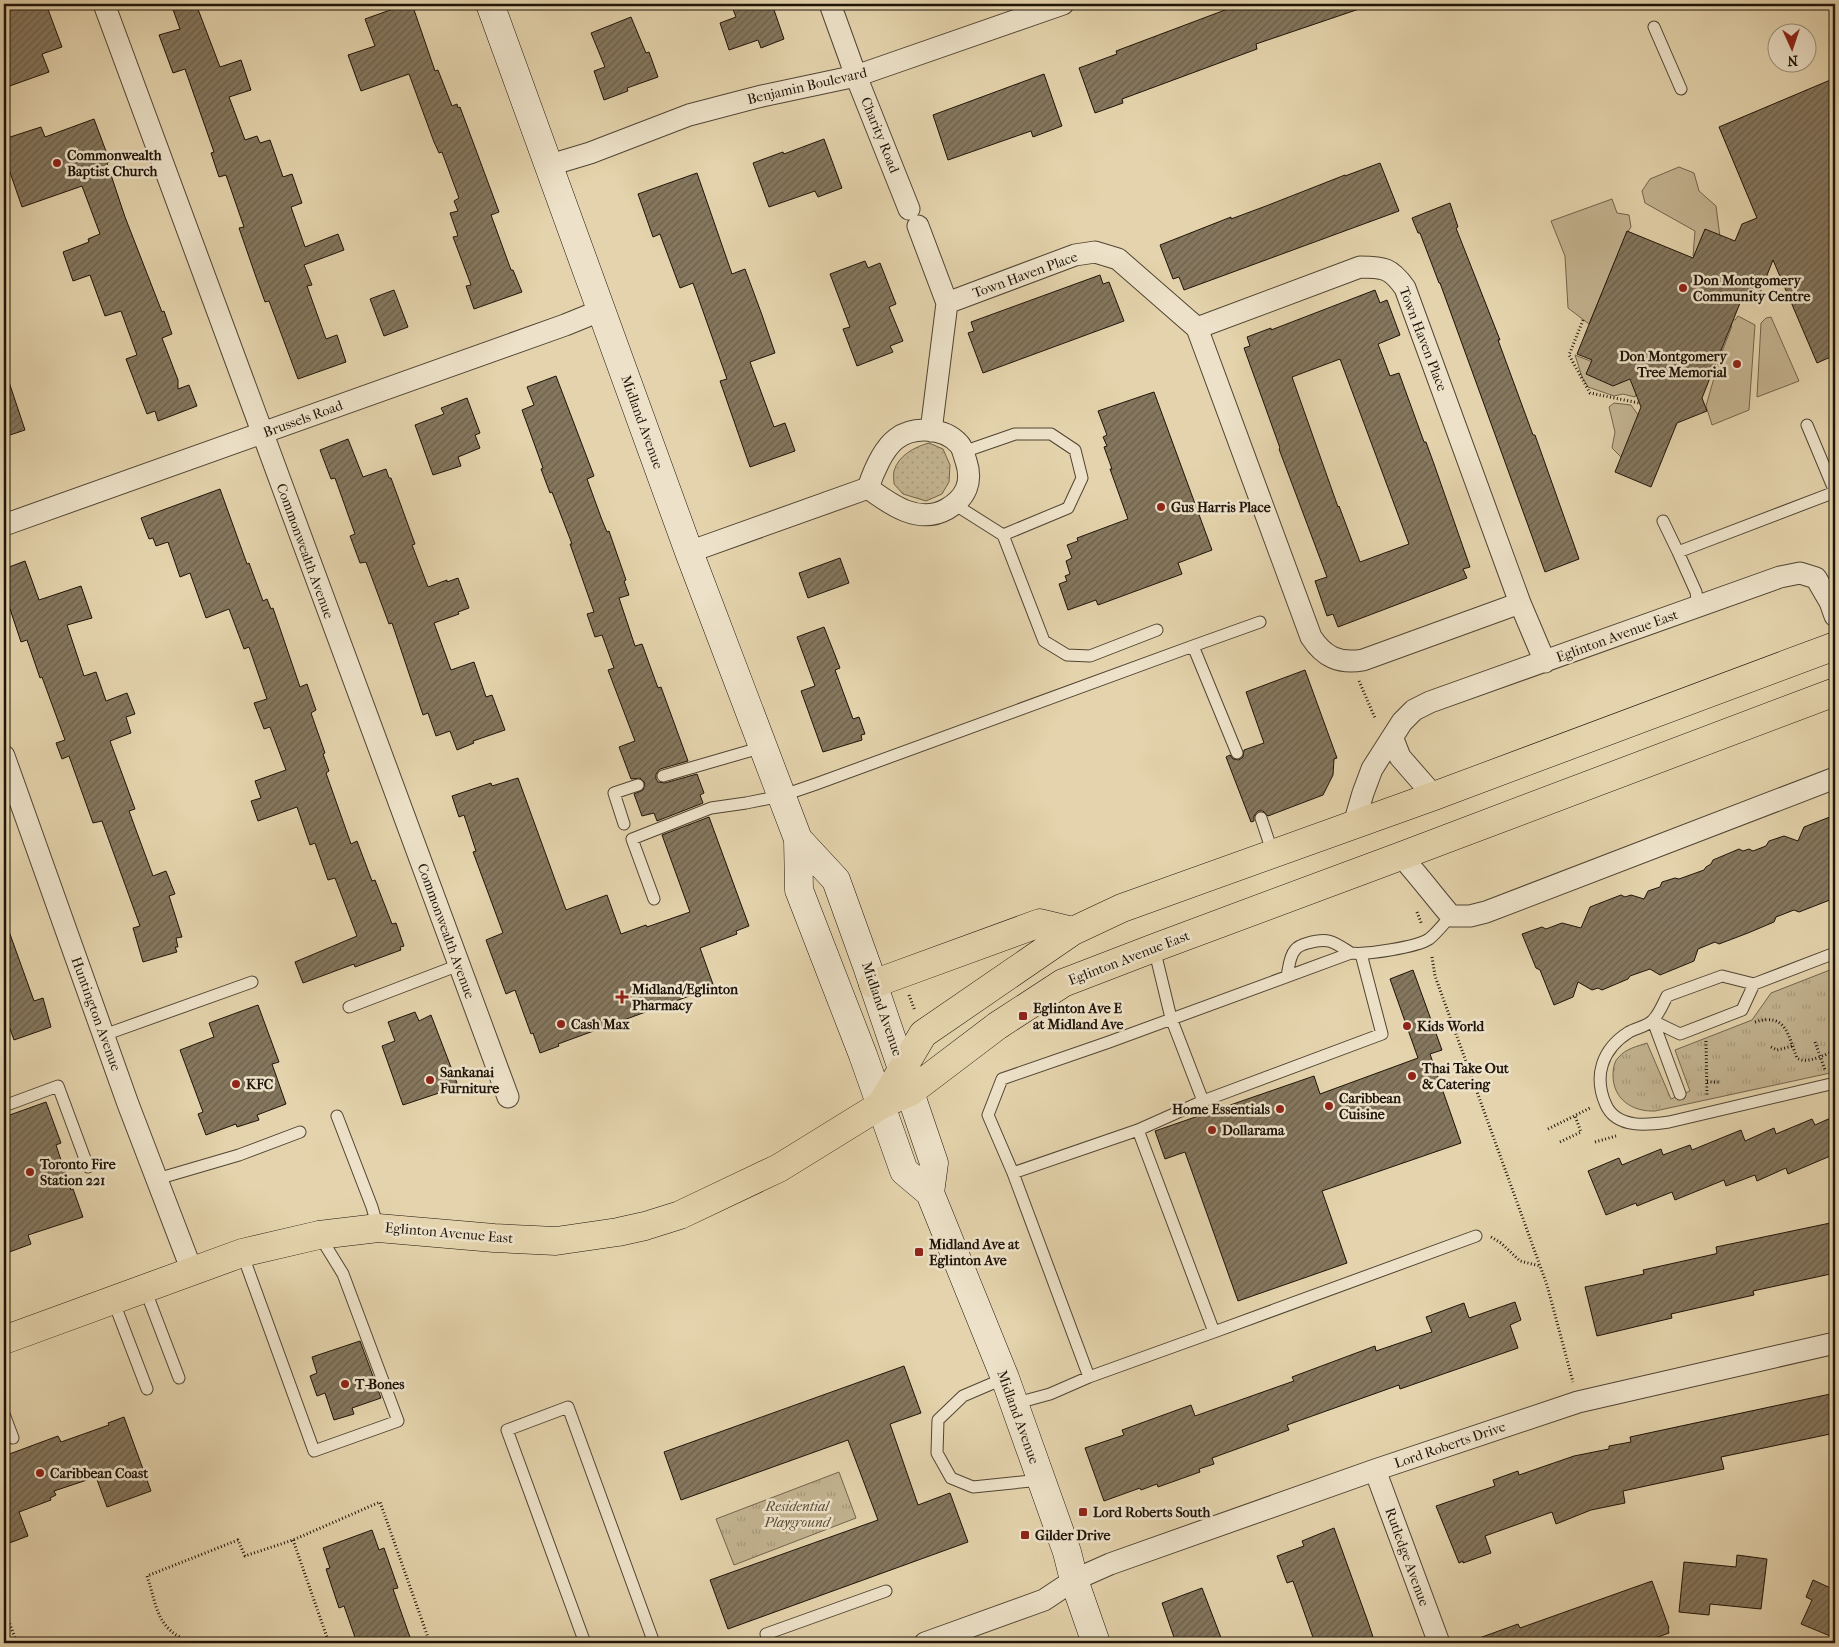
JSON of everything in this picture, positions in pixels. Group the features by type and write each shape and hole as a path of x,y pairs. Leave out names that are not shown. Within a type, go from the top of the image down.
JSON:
{"main road":[{"name":"Midland Avenue","path":"490,4 689,552 798,839 799,890 904,1171 930,1194 1005,1378 1067,1552 1074,1580 1096,1643"},
{"name":"Eglinton Avenue East","path":"906,1080 923,1034 1073,931 1122,908 1434,796 1835,646"},
{"name":"Eglinton Avenue East","path":"4,1340 242,1253 319,1235 378,1228 494,1238 556,1241 618,1232 680,1215 779,1168 880,1105 906,1080 997,1026 1063,983 1826,695"},
{"name":"Midland Avenue","path":"798,839 836,880 934,1163 930,1194"},
{"path":"873,984 1040,923 1073,931"}],"street":[{"name":"Commonwealth Avenue","path":"104,4 508,1097"},
{"name":"Charity Road","path":"830,4 856,76 947,303"},
{"name":"Benjamin Boulevard","path":"550,165 590,153 689,115 762,96 856,76 1063,4"},
{"name":"Town Haven Place","path":"947,303 1075,255 1095,252 1118,259 1198,328 1311,637 1318,647 1333,658 1351,662"},
{"name":"Town Haven Place","path":"1198,328 1360,267 1381,267 1396,276 1405,288 1520,603 1545,662"},
{"path":"931,431 947,303"},
{"name":"Brussels Road","path":"4,525 565,325 602,310"},
{"path":"689,552 831,503 868,488 874,471 895,439 907,433 919,430 942,432 952,438 960,444 970,478 961,498 939,514 924,515 907,512 887,502 868,488"},
{"name":"Eglinton Avenue East","path":"1354,824 1372,769 1393,739 1402,722 1414,710 1430,702 1780,577 1800,573 1816,578 1833,606"},
{"path":"1351,662 1363,660 1520,603"},
{"path":"1393,739 1400,757 1434,796"},
{"name":"Huntington Avenue","path":"4,756 104,1035 192,1271"},
{"path":"1401,856 1423,880 1429,892 1452,916 1470,916 1486,912 1835,778"},
{"name":"Lord Roberts Drive","path":"1074,1580 1110,1564 1375,1470 1578,1402 1835,1343"},
{"name":"Rutledge Avenue","path":"1375,1470 1439,1643"},
{"path":"925,1643 1044,1600 1074,1580"}],"lane":[{"path":"1654,27 1681,89"},
{"path":"1678,552 1835,492 1807,425"},
{"path":"963,452 1015,434 1051,434 1075,450 1082,478 1068,508 1003,535"},
{"path":"954,504 1003,535 1044,641 1067,655 1090,656 1157,630"},
{"path":"1663,521 1696,592 1698,607"},
{"path":"654,899 632,839 711,808 746,804 781,796 1260,622"},
{"path":"1193,646 1237,753"},
{"path":"663,776 763,747"},
{"path":"624,824 614,794 638,785"},
{"path":"1261,818 1274,854"},
{"path":"1089,1377 1012,1173 988,1115 1002,1079 1109,1042 1287,976 1356,954 1394,949 1428,940 1452,916"},
{"path":"1012,1173 1138,1130 1203,1101 1382,1034 1356,954 1334,942 1323,939 1304,944 1296,949 1291,958 1287,976"},
{"path":"1154,948 1171,1018 1203,1101"},
{"path":"1832,1083 1660,1124 1639,1125 1627,1122 1608,1108 1600,1073 1601,1064 1606,1053 1620,1038 1653,1021 1667,996 1722,976 1754,984 1835,953"},
{"path":"349,1007 458,965"},
{"path":"104,1035 252,982"},
{"path":"1653,1021 1680,1034 1742,1010 1754,984"},
{"path":"1653,1021 1680,1094"},
{"path":"4,1106 58,1086 88,1167"},
{"path":"337,1116 372,1207 378,1228"},
{"path":"1138,1130 1214,1332"},
{"path":"157,1179 239,1155 300,1132"},
{"path":"242,1253 314,1451 398,1421 343,1274 319,1235"},
{"path":"1013,1404 1050,1394 1089,1377 1481,1235"},
{"path":"146,1289 180,1378"},
{"path":"113,1300 147,1389"},
{"path":"1005,1378 963,1396 938,1420 937,1453 951,1478 973,1487 1042,1480"},
{"path":"585,1643 507,1430 568,1407 654,1643"},
{"path":"4,1414 13,1438"},
{"path":"769,1643 766,1634 886,1591"}],"path":[{"path":"1583,320 1569,355 1590,393 1639,403"},
{"path":"1351,662 1375,718"},
{"path":"1417,910 1431,949 1435,976 1548,1285 1578,1402"},
{"path":"907,987 911,1006 916,1014"},
{"path":"1752,1023 1769,1020 1779,1022 1788,1031 1797,1058 1800,1061 1807,1061 1835,1051"},
{"path":"1684,1032 1691,1041 1706,1041 1715,1037"},
{"path":"1706,1041 1708,1113"},
{"path":"1815,1042 1832,1083"},
{"path":"1771,1047 1778,1050 1793,1046"},
{"path":"1707,1082 1721,1082"},
{"path":"1548,1129 1605,1101"},
{"path":"1560,1142 1581,1132 1574,1116"},
{"path":"1481,1235 1501,1243 1520,1261 1541,1266"},
{"path":"192,1643 177,1638 163,1625 146,1576 238,1540 246,1556 293,1540 380,1502 430,1643"},
{"path":"293,1540 329,1643"},
{"path":"7,1617 16,1643"}],"green space":[{"path":"1679,167 1694,173 1699,191 1716,206 1720,237 1720,267 1693,256 1695,231 1645,203 1642,191 1650,179"},
{"path":"1612,199 1617,213 1629,215 1631,227 1589,324 1568,308 1565,256 1551,221"},
{"path":"1738,316 1755,325 1749,410 1712,425 1706,406 1720,357 1732,326 1729,323 1730,319 1735,320"},
{"path":"1771,317 1799,381 1757,397 1761,323 1766,318"},
{"path":"1575,355 1641,381 1635,397 1623,394 1614,396 1588,387 1582,377"},
{"path":"1614,403 1631,405 1641,419 1624,460 1612,448 1615,432 1609,407"},
{"path":"929,443 943,449 950,465 949,482 942,494 926,501 903,494 894,484 894,471 903,457 912,450"},
{"path":"1835,968 1835,1072 1655,1111 1647,1111 1632,1106 1625,1102 1616,1091 1613,1075 1616,1061 1628,1050 1647,1043 1671,1099 1690,1091 1675,1050 1752,1020 1771,993"},
{"name":"Residential Playground","path":"839,1472 856,1518 734,1565 716,1519"}],"building":[{"path":"4,4 46,4 62,47 42,54 49,72 4,88"},
{"path":"171,4 196,4 220,67 241,60 251,90 229,97 245,140 257,136 260,143 270,140 283,177 292,174 302,203 291,207 305,247 338,234 344,250 304,265 312,285 307,286 326,339 337,335 346,362 298,379 269,301 265,302 256,277 239,228 244,227 226,175 219,177 211,153 214,152 185,69 173,73 159,35 180,29"},
{"path":"407,4 412,4 435,71 438,70 452,106 457,104 458,108 460,107 499,212 491,215 511,270 513,270 522,292 474,309 466,286 471,285 453,237 458,236 450,213 458,211 454,201 459,198 442,152 439,153 434,142 409,74 361,91 348,55 375,46 365,19"},
{"path":"731,4 772,4 784,39 761,48 758,40 729,50 720,23 736,17"},
{"path":"1241,4 1364,4 1365,7 1256,44 1257,49 1122,99 1123,103 1095,113 1079,68 1117,54 1116,51"},
{"path":"631,17 646,53 649,52 658,77 627,88 628,91 604,100 594,71 605,67 591,33"},
{"path":"1044,74 1062,126 1033,137 1031,131 948,160 933,115"},
{"name":"Don Montgomery Community Centre","path":"1835,78 1835,355 1817,363 1773,260 1756,303 1742,298 1702,398 1707,411 1677,423 1651,487 1615,472 1641,407 1630,379 1613,386 1586,374 1592,360 1577,354 1627,231 1693,258 1705,229 1735,241 1742,224 1757,218 1719,127"},
{"path":"94,119 110,162 107,163 125,217 172,334 162,338 178,380 178,389 189,385 197,406 158,421 155,411 147,414 126,359 137,355 121,311 105,316 90,275 73,281 63,252 89,242 88,239 100,234 82,186 22,207 4,155 4,139 41,127 45,137"},
{"path":"824,139 842,188 818,197 815,191 769,207 753,163"},
{"path":"1380,163 1399,211 1184,290 1179,277 1173,279 1160,245"},
{"path":"697,173 732,274 745,269 762,315 775,353 750,362 774,427 785,423 795,451 750,467 720,381 727,379 693,283 680,288 660,234 653,237 638,194"},
{"path":"1450,203 1458,227 1456,228 1500,340 1498,340 1533,435 1535,435 1579,559 1545,572 1440,283 1412,218"},
{"path":"865,261 868,268 880,263 896,304 889,307 903,341 890,346 893,352 857,366 843,329 850,327 830,274"},
{"path":"1100,275 1103,284 1109,282 1124,321 983,373 968,333 974,331 971,322"},
{"path":"394,290 408,327 384,336 370,299"},
{"path":"1375,290 1380,303 1387,300 1400,335 1378,344 1390,376 1399,373 1424,442 1426,442 1470,567 1463,569 1467,578 1338,627 1333,614 1327,616 1315,581 1327,577 1279,449 1244,348 1250,346 1247,337 1271,328 1271,330","holes":["1340,359 1409,544 1360,562 1338,507 1292,377"]},
{"path":"7,376 25,430 4,437 4,377"},
{"path":"556,376 594,476 587,479 607,532 609,531 626,580 624,581 629,595 619,598 635,646 642,644 658,688 661,687 688,761 660,769 656,774 656,779 658,782 665,783 697,774 704,793 700,795 703,803 657,821 654,813 642,816 634,794 643,790 645,783 640,778 631,779 619,747 635,741 608,670 614,668 602,635 595,637 587,614 594,612 570,544 572,544 541,469 543,468 522,410 534,405 527,387"},
{"name":"Gus Harris Place","path":"1154,392 1212,550 1178,563 1182,574 1098,605 1096,600 1068,610 1059,584 1067,581 1065,576 1070,574 1066,561 1072,558 1067,545 1078,541 1077,538 1128,519 1110,469 1112,469 1104,447 1107,446 1103,437 1107,435 1098,411"},
{"path":"467,398 480,433 475,435 480,448 458,457 461,466 433,475 415,425 444,414 441,408"},
{"path":"348,439 363,477 386,469 389,478 391,478 415,544 412,545 428,587 458,578 469,608 458,612 459,614 434,623 451,670 474,662 486,697 492,695 505,730 473,741 474,743 457,750 450,731 436,736 428,713 423,715 392,623 389,624 366,562 360,563 350,536 355,534 335,478 331,479 320,450"},
{"path":"220,489 247,564 249,563 263,601 267,599 271,609 273,608 300,687 307,684 316,710 311,713 325,753 323,754 329,771 326,773 351,844 357,841 372,881 375,880 392,924 396,923 404,946 400,947 401,950 355,967 354,964 303,983 295,962 357,936 335,878 328,880 315,843 310,845 297,807 258,821 251,801 261,798 255,781 286,770 270,727 264,729 254,703 267,699 249,647 244,649 229,609 206,618 190,573 180,577 168,542 156,546 153,538 149,539 141,518"},
{"path":"840,558 849,583 808,598 799,573"},
{"path":"25,561 39,600 81,586 92,618 67,625 84,676 96,672 106,701 127,693 135,714 126,717 131,733 110,741 135,809 129,811 153,876 166,871 175,894 169,896 182,937 176,938 178,947 175,947 177,952 143,962 133,928 140,926 102,821 93,823 69,756 62,759 56,743 65,740 42,677 40,678 27,640 21,642 9,606 4,608 4,569"},
{"path":"824,627 840,668 835,670 853,719 859,717 865,734 861,735 862,740 823,752 801,691 815,686 797,637"},
{"path":"1305,670 1337,758 1334,759 1333,775 1323,795 1268,816 1263,811 1258,811 1254,816 1254,821 1251,822 1226,757 1230,755 1233,759 1239,760 1243,757 1244,750 1264,743 1246,692"},
{"path":"518,778 566,910 607,895 621,934 690,912 662,835 709,817 749,926 736,931 737,934 700,948 714,987 558,1044 559,1046 540,1053 515,990 506,994 486,940 503,933 473,852 476,851 464,815 459,817 452,796 491,783 492,786"},
{"path":"1835,815 1835,898 1799,912 1794,910 1776,917 1774,922 1748,933 1719,944 1715,942 1698,949 1694,961 1660,975 1650,969 1630,976 1628,979 1602,990 1598,988 1592,990 1578,982 1573,997 1554,1005 1540,970 1536,968 1522,934 1542,927 1546,929 1562,923 1581,928 1590,907 1621,895 1625,897 1631,895 1644,899 1648,891 1660,887 1662,882 1675,878 1679,879 1704,870 1713,860 1739,849 1753,851 1766,846 1769,841 1784,836 1798,841 1804,827"},
{"path":"4,923 6,923 34,1001 43,998 51,1027 14,1040 4,1012"},
{"path":"1413,970 1442,1050 1430,1054 1461,1143 1322,1191 1347,1263 1238,1301 1185,1152 1165,1159 1155,1131 1314,1076 1320,1094 1418,1058 1390,979"},
{"name":"KFC","path":"258,1005 279,1062 272,1064 286,1104 257,1115 259,1120 237,1127 236,1124 206,1135 198,1114 203,1112 180,1050 214,1037 209,1023"},
{"path":"415,1012 419,1021 431,1015 457,1083 451,1089 403,1105 382,1046 395,1041 388,1022"},
{"name":"Toronto Fire Station 221","path":"46,1102 61,1143 56,1145 71,1190 73,1189 83,1217 28,1235 31,1244 4,1254 4,1117"},
{"path":"1835,1116 1835,1154 1788,1174 1786,1168 1757,1181 1755,1175 1726,1186 1724,1180 1675,1200 1672,1192 1637,1206 1636,1203 1606,1215 1588,1171 1619,1158 1622,1165 1661,1149 1663,1155 1690,1145 1692,1150 1741,1130 1745,1141 1774,1128 1776,1134 1812,1119 1815,1125"},
{"path":"1835,1222 1835,1273 1753,1291 1754,1295 1671,1314 1672,1318 1597,1336 1585,1287 1644,1274 1643,1270 1715,1254 1717,1253 1716,1247"},
{"path":"1515,1302 1521,1320 1510,1325 1518,1348 1400,1389 1399,1385 1287,1425 1289,1430 1212,1458 1214,1464 1199,1469 1200,1472 1158,1487 1157,1484 1141,1490 1140,1488 1104,1501 1085,1448 1124,1435 1122,1430 1191,1405 1195,1416 1294,1381 1292,1377 1375,1346 1376,1351 1432,1332 1426,1317 1464,1303 1469,1318"},
{"name":"T-Bones","path":"360,1341 381,1398 352,1408 354,1414 334,1420 325,1393 317,1396 310,1376 317,1373 312,1357"},
{"path":"904,1366 921,1413 890,1424 918,1505 950,1493 968,1542 728,1629 710,1580 878,1520 848,1440 681,1500 664,1452"},
{"path":"1835,1393 1835,1433 1721,1457 1724,1469 1623,1491 1625,1503 1591,1510 1556,1524 1552,1512 1485,1536 1491,1553 1463,1563 1463,1561 1459,1563 1436,1506 1495,1486 1493,1480 1518,1471 1519,1475 1574,1456 1609,1449 1609,1446 1631,1442 1630,1437"},
{"path":"124,1417 151,1491 107,1507 96,1477 54,1491 56,1495 50,1498 51,1500 19,1512 28,1536 4,1545 4,1456 58,1436 61,1442 109,1425 108,1423"},
{"path":"1334,1528 1375,1643 1315,1643 1293,1581 1287,1583 1277,1556 1304,1546 1302,1541"},
{"path":"372,1530 379,1550 384,1548 398,1588 393,1589 412,1643 357,1643 344,1606 339,1608 326,1569 330,1568 323,1548"},
{"path":"1737,1555 1767,1559 1761,1609 1710,1604 1709,1615 1679,1612 1684,1562 1736,1567"},
{"path":"1813,1580 1835,1590 1835,1638 1801,1624 1812,1600 1806,1597"},
{"path":"1652,1581 1669,1628 1669,1633 1644,1642 1642,1637 1625,1643 1471,1643 1471,1641 1518,1624 1520,1628"},
{"path":"1202,1588 1223,1643 1176,1643 1162,1603"}],"place":[{"name":"Commonwealth Baptist Church","path":"57,163"},
{"name":"Don Montgomery Community Centre","path":"1683,288"},
{"name":"Don Montgomery Tree Memorial","path":"1737,364"},
{"name":"Gus Harris Place","path":"1161,507"},
{"name":"Midland/Eglinton Pharmacy","path":"622,997"},
{"name":"Eglinton Ave E at Midland Ave","path":"1023,1016"},
{"name":"Cash Max","path":"561,1024"},
{"name":"Kids World","path":"1407,1026"},
{"name":"Thai Take Out & Catering","path":"1412,1076"},
{"name":"Sankanai Furniture","path":"430,1080"},
{"name":"KFC","path":"236,1084"},
{"name":"Caribbean Cuisine","path":"1329,1106"},
{"name":"Home Essentials","path":"1280,1109"},
{"name":"Dollarama","path":"1212,1130"},
{"name":"Toronto Fire Station 221","path":"30,1172"},
{"name":"Midland Ave at Eglinton Ave","path":"919,1252"},
{"name":"T-Bones","path":"345,1384"},
{"name":"Caribbean Coast","path":"40,1473"},
{"name":"Lord Roberts South","path":"1083,1512"},
{"name":"Gilder Drive","path":"1025,1535"}]}
